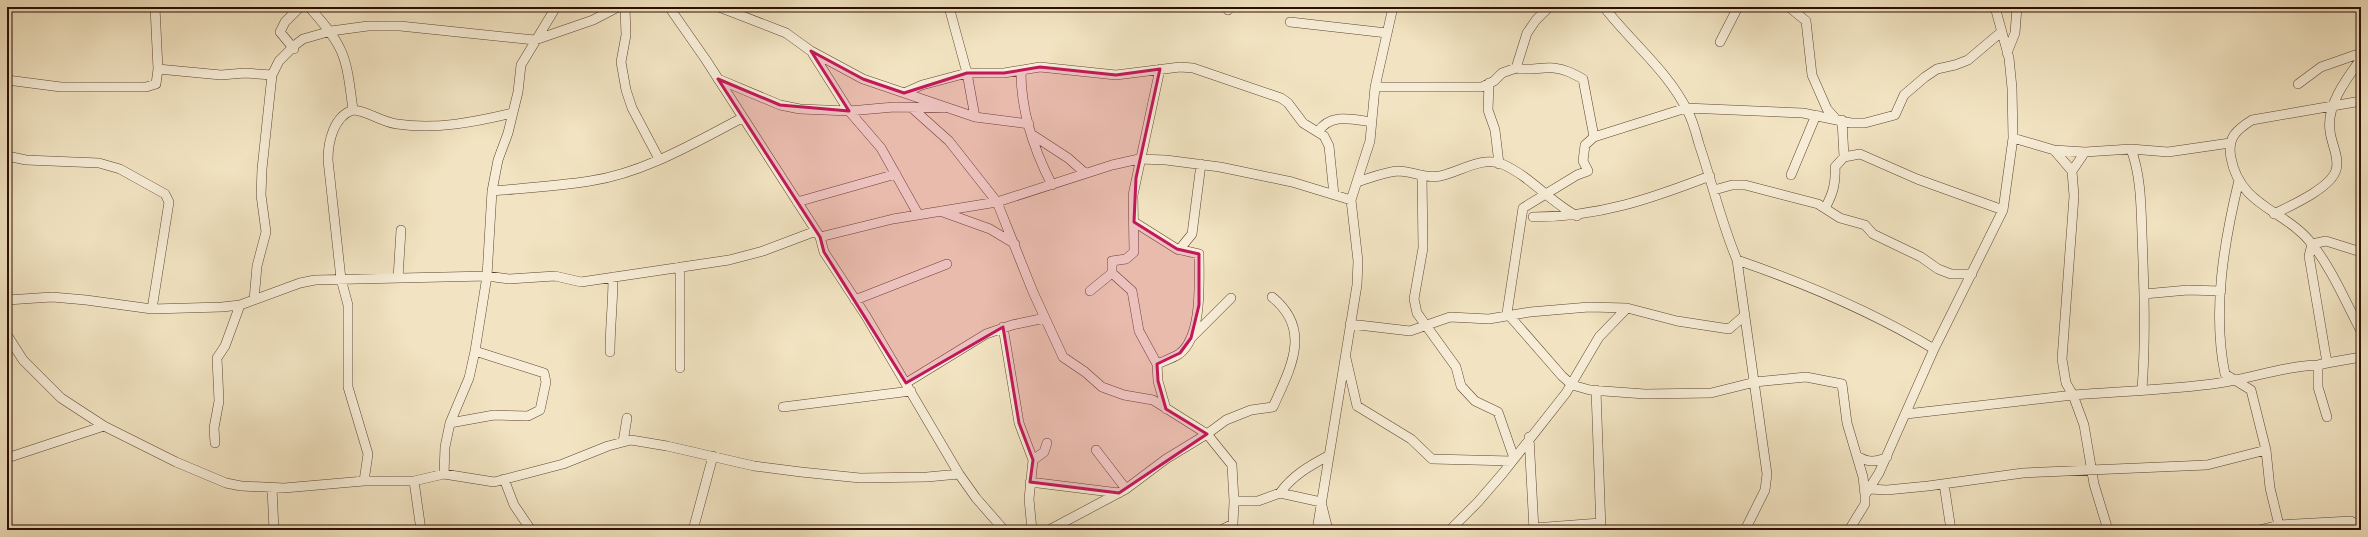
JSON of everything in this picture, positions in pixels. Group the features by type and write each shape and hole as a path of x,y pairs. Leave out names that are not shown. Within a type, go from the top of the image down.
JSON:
{"street":[{"path":"7,80 61,87 146,87 156,84 158,69 155,7"},
{"path":"293,48 281,36 281,27 300,7"},
{"path":"309,7 331,31 339,43 346,61 353,110"},
{"path":"444,474 445,447 450,423 469,378 475,351 487,276 492,191 498,160 508,133 513,113 520,65 556,7"},
{"path":"254,300 257,266 266,232 262,195 262,169 272,75 276,66 303,39 331,31 368,26 400,26 535,40 593,20 618,7"},
{"path":"625,7 627,32 621,62 626,90 632,108 659,159"},
{"path":"669,7 818,234 824,252 856,300 959,474 976,498 1004,530"},
{"path":"719,7 786,33 811,51 864,79 975,117 1029,124"},
{"path":"949,7 967,73 975,117"},
{"path":"1316,530 1357,285 1358,261 1351,200 1370,141 1375,87 1393,7"},
{"path":"1516,68 1527,33 1536,20 1549,7"},
{"path":"1604,7 1617,25 1642,49 1686,108 1710,176 1728,239 1737,260 1744,316 1755,382 1767,483 1761,501 1745,530"},
{"path":"1720,42 1738,7"},
{"path":"1789,7 1806,22 1812,76 1827,109 1839,119 1844,157"},
{"path":"1849,530 1865,504 1867,492 1887,457 1934,349 2003,210 2013,138 2012,88 2007,53 2000,33 1995,7"},
{"path":"2007,53 2015,33 2017,7"},
{"path":"1290,22 1387,33"},
{"path":"1867,492 1847,423 1842,384 1806,377 1755,382 1711,393 1644,394 1596,390 1572,385 1547,362 1508,313 1523,208 1577,175 1588,171 1583,161 1585,145 1594,137 1686,108 1787,112 1865,123 1895,115 1904,95 1925,77 1937,70 1955,66 1968,60 2000,33"},
{"path":"811,51 850,111 881,148 918,214"},
{"path":"2298,84 2321,67 2361,53"},
{"path":"2274,214 2317,190 2330,180 2336,170 2336,156 2329,129 2333,105 2361,59"},
{"path":"904,93 922,84 967,73 985,74 1021,72 1040,67 1116,75 1160,69 1193,68 1280,98 1288,104 1303,123 1324,136 1329,146 1334,195"},
{"path":"1375,87 1482,87 1490,83 1502,73 1516,68 1523,70 1554,68 1569,72 1583,79 1594,137"},
{"path":"158,69 221,75 245,73 272,75"},
{"path":"1112,273 1112,260 1126,260 1134,252 1133,195 1139,159 1160,69"},
{"path":"1021,72 1021,90 1031,134 1052,185"},
{"path":"718,80 780,106 800,109 850,111 894,107 948,108"},
{"path":"1490,83 1488,110 1495,130 1499,164"},
{"path":"2361,101 2252,120 2237,129 2230,143 2233,166 2239,180 2256,201 2298,230 2312,244 2361,331"},
{"path":"912,108 949,142 997,202 1015,244 1022,265 1063,357 1086,372 1102,387 1124,395 1153,400 1207,434 1232,465 1234,527 1221,530"},
{"path":"364,481 368,454 348,387 349,313 341,279 328,151 338,121 341,115 353,110 395,124 418,126 472,122 513,113"},
{"path":"1791,175 1816,115"},
{"path":"492,191 591,181 659,159 742,118"},
{"path":"1318,132 1323,124 1330,120 1348,118 1372,122"},
{"path":"1031,134 1068,158 1084,174"},
{"path":"2013,138 2054,150 2085,152 2131,150 2168,152 2230,143"},
{"path":"2054,150 2072,171 2074,196 2062,359 2066,383 2073,395 2084,425 2094,484 2108,530"},
{"path":"2131,150 2135,160 2141,208 2145,352 2142,389"},
{"path":"2072,171 2085,152"},
{"path":"1825,208 1831,198 1836,183 1835,167 1844,157 1860,154 1917,180 2003,210"},
{"path":"7,156 26,160 99,163 120,169 165,194 168,202 152,309"},
{"path":"7,300 52,297 152,309 240,305 300,283 315,280 487,276 509,279 556,276 581,282 736,258 818,234 938,210 997,202 1084,174 1139,159 1201,164 1292,182 1351,200"},
{"path":"1357,182 1378,175 1399,171 1438,176 1467,166 1486,162 1499,164 1516,172 1577,216"},
{"path":"1179,250 1192,234 1201,164"},
{"path":"797,202 896,174"},
{"path":"1422,175 1423,248 1414,299 1417,313 1456,367 1461,386 1475,401 1498,412 1513,460"},
{"path":"1533,217 1577,216 1633,204 1710,176"},
{"path":"2239,180 2228,224 2221,291 2219,318 2221,353 2226,374 2251,390 2266,450 2270,488 2279,528"},
{"path":"1714,190 1732,185 1745,185 1818,204 1840,218 1865,224 1873,234 1921,257 1938,269 1951,274 1972,274"},
{"path":"938,210 990,229 1015,244"},
{"path":"1134,222 1179,250 1199,254 1199,305 1191,338"},
{"path":"398,278 401,230"},
{"path":"2312,244 2326,241 2361,252"},
{"path":"2312,244 2309,256 2322,364 2318,387 2327,417"},
{"path":"1737,260 1814,290 1891,326 1934,349"},
{"path":"856,300 926,270 947,264"},
{"path":"680,267 680,368"},
{"path":"1090,291 1112,273"},
{"path":"1112,273 1123,281 1132,291 1139,331 1157,364 1158,381 1166,409"},
{"path":"610,352 610,326 613,309 613,277"},
{"path":"2144,294 2188,290 2221,291"},
{"path":"1049,530 1122,491 1166,459 1239,413 1273,407 1294,360 1296,347 1295,334 1287,314 1272,296"},
{"path":"1157,364 1180,353 1191,338 1231,298"},
{"path":"215,444 214,428 219,401 217,358 224,346 240,305"},
{"path":"1350,324 1410,331 1450,317 1489,319 1510,315 1589,307 1627,308 1677,321 1729,329 1744,316"},
{"path":"1450,530 1478,502 1513,460 1529,437 1572,385 1598,337 1627,308"},
{"path":"906,383 950,354 986,334 1003,327 1045,318"},
{"path":"1003,327 1019,423 1033,460 1029,499 1032,530"},
{"path":"7,335 24,360 55,393 104,426 176,462 226,483 272,488 364,481 414,480 444,474 494,482 563,464 631,440 667,446 754,466 860,478 927,477 959,474"},
{"path":"450,423 494,415 528,416 540,410 546,382 544,373 475,351"},
{"path":"1345,355 1357,406 1411,439 1432,459 1513,460"},
{"path":"1906,414 2073,395 2188,386 2237,380 2296,366 2322,364 2361,357"},
{"path":"1529,437 1534,529 1601,527 1596,390"},
{"path":"783,407 911,391"},
{"path":"623,442 627,418"},
{"path":"7,458 104,426"},
{"path":"1033,460 1044,452 1047,443"},
{"path":"1096,450 1122,491"},
{"path":"1867,492 1944,484 2023,473 2092,471 2146,466 2207,465 2266,450"},
{"path":"693,530 713,456"},
{"path":"1280,493 1288,482 1308,466 1328,456"},
{"path":"1856,456 1867,462 1880,460 1887,457"},
{"path":"504,479 514,505 531,530"},
{"path":"414,480 421,530"},
{"path":"1030,482 1122,491"},
{"path":"1944,484 1951,530"},
{"path":"272,488 274,530"},
{"path":"1234,501 1258,501 1280,493 1321,502"},
{"path":"1321,502 1328,530"},
{"path":"2259,530 2351,521 2361,527"}],"highlighted area":[{"path":"811,51 863,79 904,93 967,73 1004,73 1040,67 1116,75 1160,69 1136,178 1134,222 1177,249 1199,254 1199,305 1191,338 1180,353 1157,364 1158,381 1166,409 1207,434 1119,493 1030,482 1033,460 1019,423 1003,327 906,383 824,252 820,237 718,79 780,105 849,111"}]}
